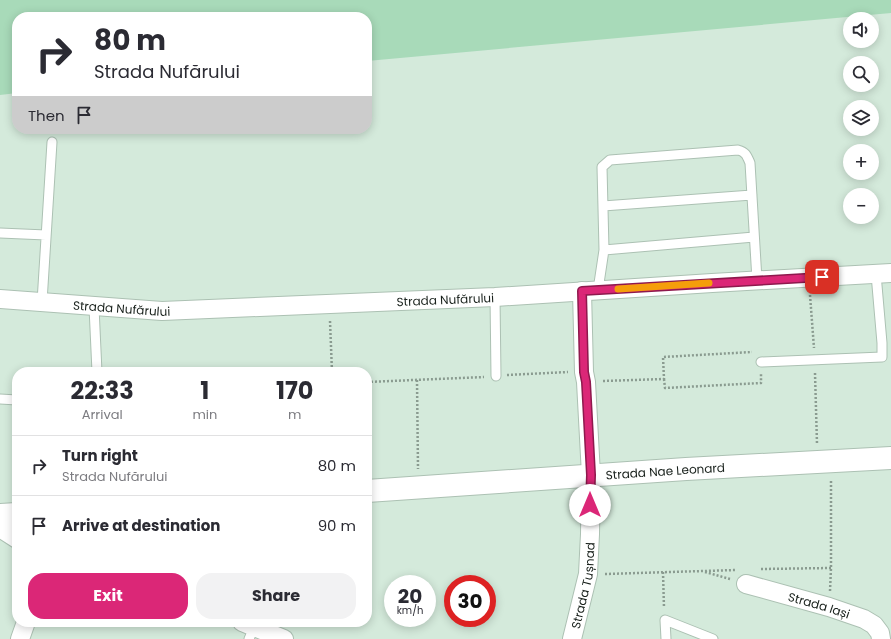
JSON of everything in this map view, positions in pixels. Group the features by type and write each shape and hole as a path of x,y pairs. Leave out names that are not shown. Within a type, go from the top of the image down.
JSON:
{"street":[{"name":"Strada Nufărului","path":"0,299 94,307 162,310 495,297 884,273"},
{"name":"Strada Tușnad","path":"572,639 588,574 591,475 585,377 590,290"},
{"name":"Strada Nae Leonard","path":"372,490 591,475 891,458"},
{"path":"0,515 12,514"},
{"path":"0,528 12,536"},
{"name":"Strada Iași","path":"747,574 864,619 874,625 880,633 881,639"},
{"path":"20,639 24,627"},
{"path":"249,629 284,639"}],"lane":[{"path":"42,302 52,142"},
{"path":"590,290 604,250 602,167 610,160 738,150 743,151 750,163 757,280"},
{"path":"604,206 752,195"},
{"path":"0,232 46,235"},
{"path":"604,250 754,238"},
{"path":"761,362 882,357 884,273"},
{"path":"495,297 496,376"},
{"path":"94,307 97,367"},
{"path":"0,399 12,400"},
{"path":"666,639 665,620 712,639"}],"path":[{"path":"329,304 332,367"},
{"path":"761,352 761,383 665,388 664,379 662,357 761,352"},
{"path":"372,382 496,376 664,379"},
{"path":"417,380 419,487"},
{"path":"829,606 831,568 830,461"},
{"path":"588,574 702,571 747,574 831,568"},
{"path":"702,571 747,574"},
{"path":"663,572 665,620"}],"green space":[{"path":"0,0 891,0 891,13 879,14 879,12 843,12 843,17 372,61 372,12 12,12 12,94 0,95"}],"slow traffic":[{"path":"618,289 709,283"}],"route":[{"path":"590,505 591,475 586,382 584,372 582,291 822,277"}]}
